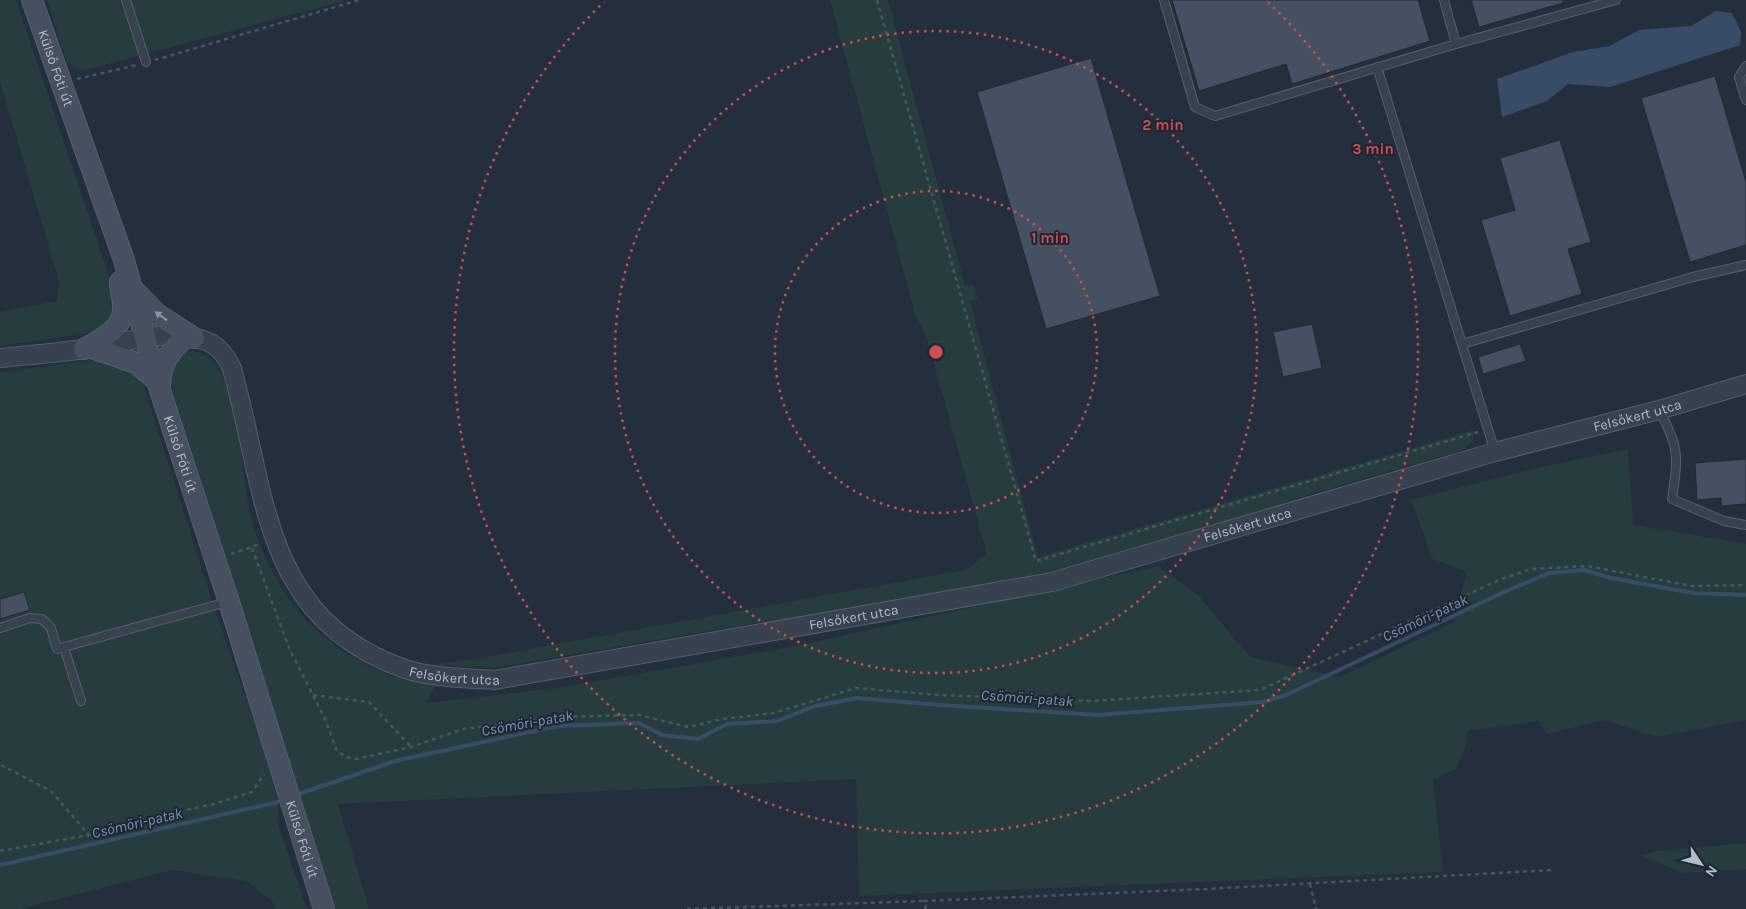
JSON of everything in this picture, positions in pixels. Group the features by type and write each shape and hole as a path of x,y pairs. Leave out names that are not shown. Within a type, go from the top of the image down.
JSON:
{"main road":[{"name":"Külső Fóti út","path":"32,0 124,260 158,386 229,602 274,774 295,812 324,909"},
{"path":"88,349 110,333 122,318 123,304 120,286 124,260"},
{"path":"133,289 157,314 190,337 173,349 165,361 158,386"},
{"path":"88,349 127,359 141,367 158,386"}],"street":[{"name":"Felsőkert utca","path":"0,358 88,349 145,339 190,337 207,341 219,349 232,369 267,518 280,556 300,593 320,618 345,639 373,655 406,669 437,676 495,680 1052,582 1495,452 1659,410 1746,384"}],"lane":[{"path":"126,0 146,62"},
{"path":"1164,0 1195,107 1215,116 1588,4 1616,0"},
{"path":"1444,0 1456,44"},
{"path":"1746,66 1739,77 1746,100"},
{"path":"1377,67 1495,452"},
{"path":"1462,344 1693,277 1746,265"},
{"path":"1659,410 1672,434 1678,459 1672,499 1724,521 1746,525"},
{"path":"0,628 30,618 42,619 51,628 58,649 229,602"},
{"path":"64,647 81,701"}],"path":[{"path":"58,74 78,80 360,0"},
{"path":"877,0 1036,561 1487,429"},
{"path":"216,559 252,548 274,538"},
{"path":"252,548 289,648 313,695 336,749 345,758 356,760 411,747 463,729 560,717 638,715 688,727 723,719 774,713 856,688 939,695 1091,701 1260,690 1499,580 1531,568 1587,566 1692,586 1746,585"},
{"path":"313,695 369,702 411,747"},
{"path":"1,766 51,791 89,835"},
{"path":"0,851 89,835 157,816 214,804 252,792 274,774"},
{"path":"687,909 924,901 1310,884 1552,870"},
{"path":"1310,884 1316,909"},
{"path":"924,901 926,909"}],"green space":[{"path":"0,0 16,0 116,296 114,317 97,332 0,346 0,312 57,301 59,281 0,82"},
{"path":"47,0 348,0 82,71 67,63"},
{"path":"830,0 888,0 965,286 974,285 978,299 970,301 1038,557 1474,430 1473,441 1463,450 1294,499 1240,520 1044,574 492,668 431,665 486,657 965,570 987,554 927,339 915,314"},
{"path":"193,351 205,355 215,363 228,389 238,431 252,519 258,539 280,586 312,626 330,642 351,656 395,677 436,685 426,703 558,688 796,646 1159,566 1199,596 1250,657 1340,677 1454,622 1467,572 1433,559 1411,500 1537,468 1628,449 1633,525 1746,544 1746,720 1657,737 1604,720 1547,734 1539,721 1467,731 1466,746 1456,769 1433,780 1443,872 859,896 856,779 338,804 369,909 330,909 301,816 233,578 170,383 172,362 184,352"},
{"path":"102,359 134,371 144,386 217,616 259,736 279,805 277,821 307,909 276,909 272,901 246,881 172,870 20,909 0,909 0,372"},
{"path":"1746,843 1746,869 1682,873 1640,855 1659,851"}],"water":[{"path":"1716,11 1732,13 1741,32 1740,45 1610,87 1568,84 1547,101 1502,117 1497,79 1573,52 1610,46 1639,30 1691,26"}],"building":[{"path":"1172,0 1418,0 1430,41 1292,84 1286,64 1199,91"},
{"path":"1471,0 1563,0 1563,3 1479,27"},
{"path":"1091,58 1160,296 1046,329 977,92"},
{"path":"1715,76 1746,182 1746,245 1690,262 1641,98"},
{"path":"1560,140 1591,242 1568,249 1582,294 1510,316 1481,220 1515,210 1500,158"},
{"path":"1312,324 1322,368 1283,377 1273,332"},
{"path":"1520,344 1526,361 1483,374 1478,357"},
{"path":"1746,459 1746,504 1721,506 1721,498 1697,500 1695,463"},
{"path":"24,592 30,610 0,619 0,599"}],"waterway":[{"name":"Csömöri-patak","path":"296,795 395,761 558,726 639,723 662,735 698,739 727,724 777,721 815,706 857,698 1098,715 1263,702 1286,695 1504,592 1549,573 1584,570 1611,578 1693,593 1746,595"},
{"name":"Csömöri-patak","path":"0,865 278,802"}]}
